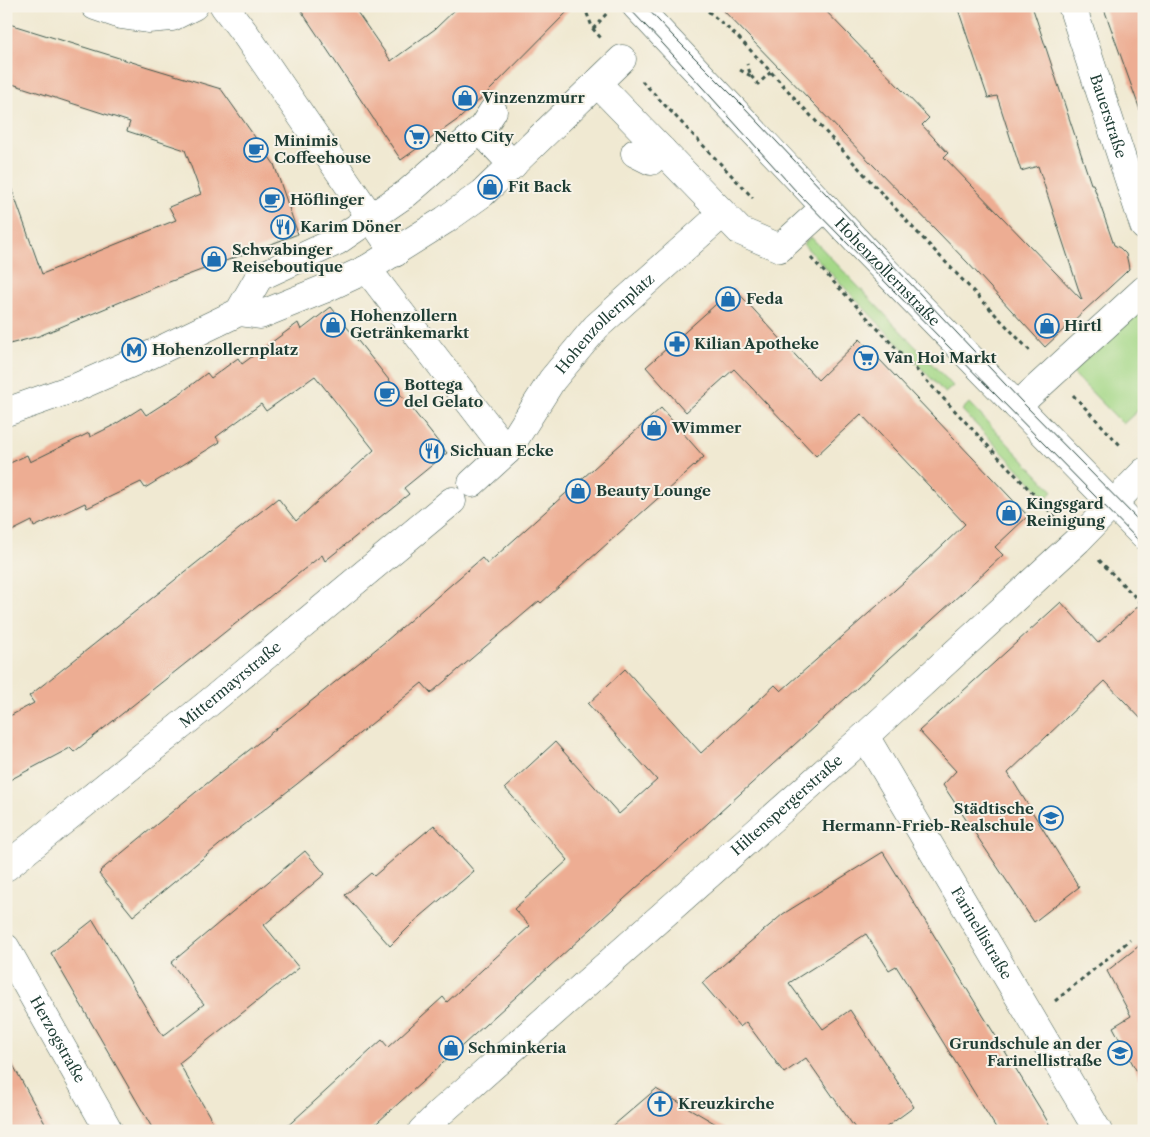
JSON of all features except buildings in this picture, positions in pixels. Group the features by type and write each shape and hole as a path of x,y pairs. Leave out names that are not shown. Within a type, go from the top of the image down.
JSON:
{"street":[{"path":"94,6 122,15 148,19 172,17 194,6"},
{"path":"224,6 372,218 394,253"},
{"name":"Bauerstraße","path":"1072,6 1144,226"},
{"name":"Hohenzollernstraße","path":"639,7 825,207 1144,536"},
{"path":"6,412 77,387 239,312 260,315 301,294 367,269 445,220 482,194 622,60"},
{"path":"597,83 646,152 740,231 780,248 825,207"},
{"path":"239,312 259,277 336,241 372,218 408,193 489,122 513,165"},
{"name":"Hohenzollernplatz","path":"462,492 507,451 552,380 596,327 722,214"},
{"path":"367,269 507,451"},
{"path":"1017,406 1144,290"},
{"name":"Hiltenspergerstraße","path":"422,1131 865,736 1078,540 1144,472"},
{"name":"Mittermayrstraße","path":"6,867 210,702 462,492"},
{"name":"Farinellistraße","path":"865,736 1098,1131"},
{"name":"Herzogstraße","path":"6,948 109,1131"}],"path":[{"path":"584,6 592,29 757,202"},
{"path":"702,6 737,36 916,231 1034,354"},
{"path":"592,29 608,12"},
{"path":"747,64 751,76"},
{"path":"740,70 751,76 758,84 771,72"},
{"path":"791,238 1037,499 1144,606"},
{"path":"1073,395 1120,445"},
{"path":"1032,1019 1130,940"}],"green space":[{"path":"811,237 953,386 945,393 803,244"},
{"path":"1144,306 1144,405 1123,424 1072,372"},
{"path":"969,403 1053,491 1046,498 962,410"}],"tram line":[{"path":"627,6 796,191 1144,546"},
{"path":"645,6 744,107 1022,402 1144,526"}],"place":[{"name":"Vinzenzmurr","path":"465,98"},
{"name":"Netto City","path":"417,137"},
{"name":"Minimis Coffeehouse","path":"256,150"},
{"name":"Fit Back","path":"490,187"},
{"name":"Höflinger","path":"272,200"},
{"name":"Karim Döner","path":"283,227"},
{"name":"Schwabinger Reiseboutique","path":"214,259"},
{"name":"Feda","path":"728,299"},
{"name":"Hohenzollern Getränkemarkt","path":"333,325"},
{"name":"Hirtl","path":"1047,326"},
{"name":"Kilian Apotheke","path":"677,344"},
{"name":"Hohenzollernplatz","path":"134,350"},
{"name":"Van Hoi Markt","path":"866,358"},
{"name":"Bottega del Gelato","path":"387,394"},
{"name":"Wimmer","path":"654,428"},
{"name":"Sichuan Ecke","path":"432,451"},
{"name":"Beauty Lounge","path":"578,491"},
{"name":"Kingsgard Reinigung","path":"1009,513"},
{"name":"Städtische Hermann-Frieb-Realschule","path":"1051,818"},
{"name":"Schminkeria","path":"451,1048"},
{"name":"Grundschule an der Farinellistraße","path":"1120,1053"},
{"name":"Kreuzkirche","path":"660,1104"}]}
